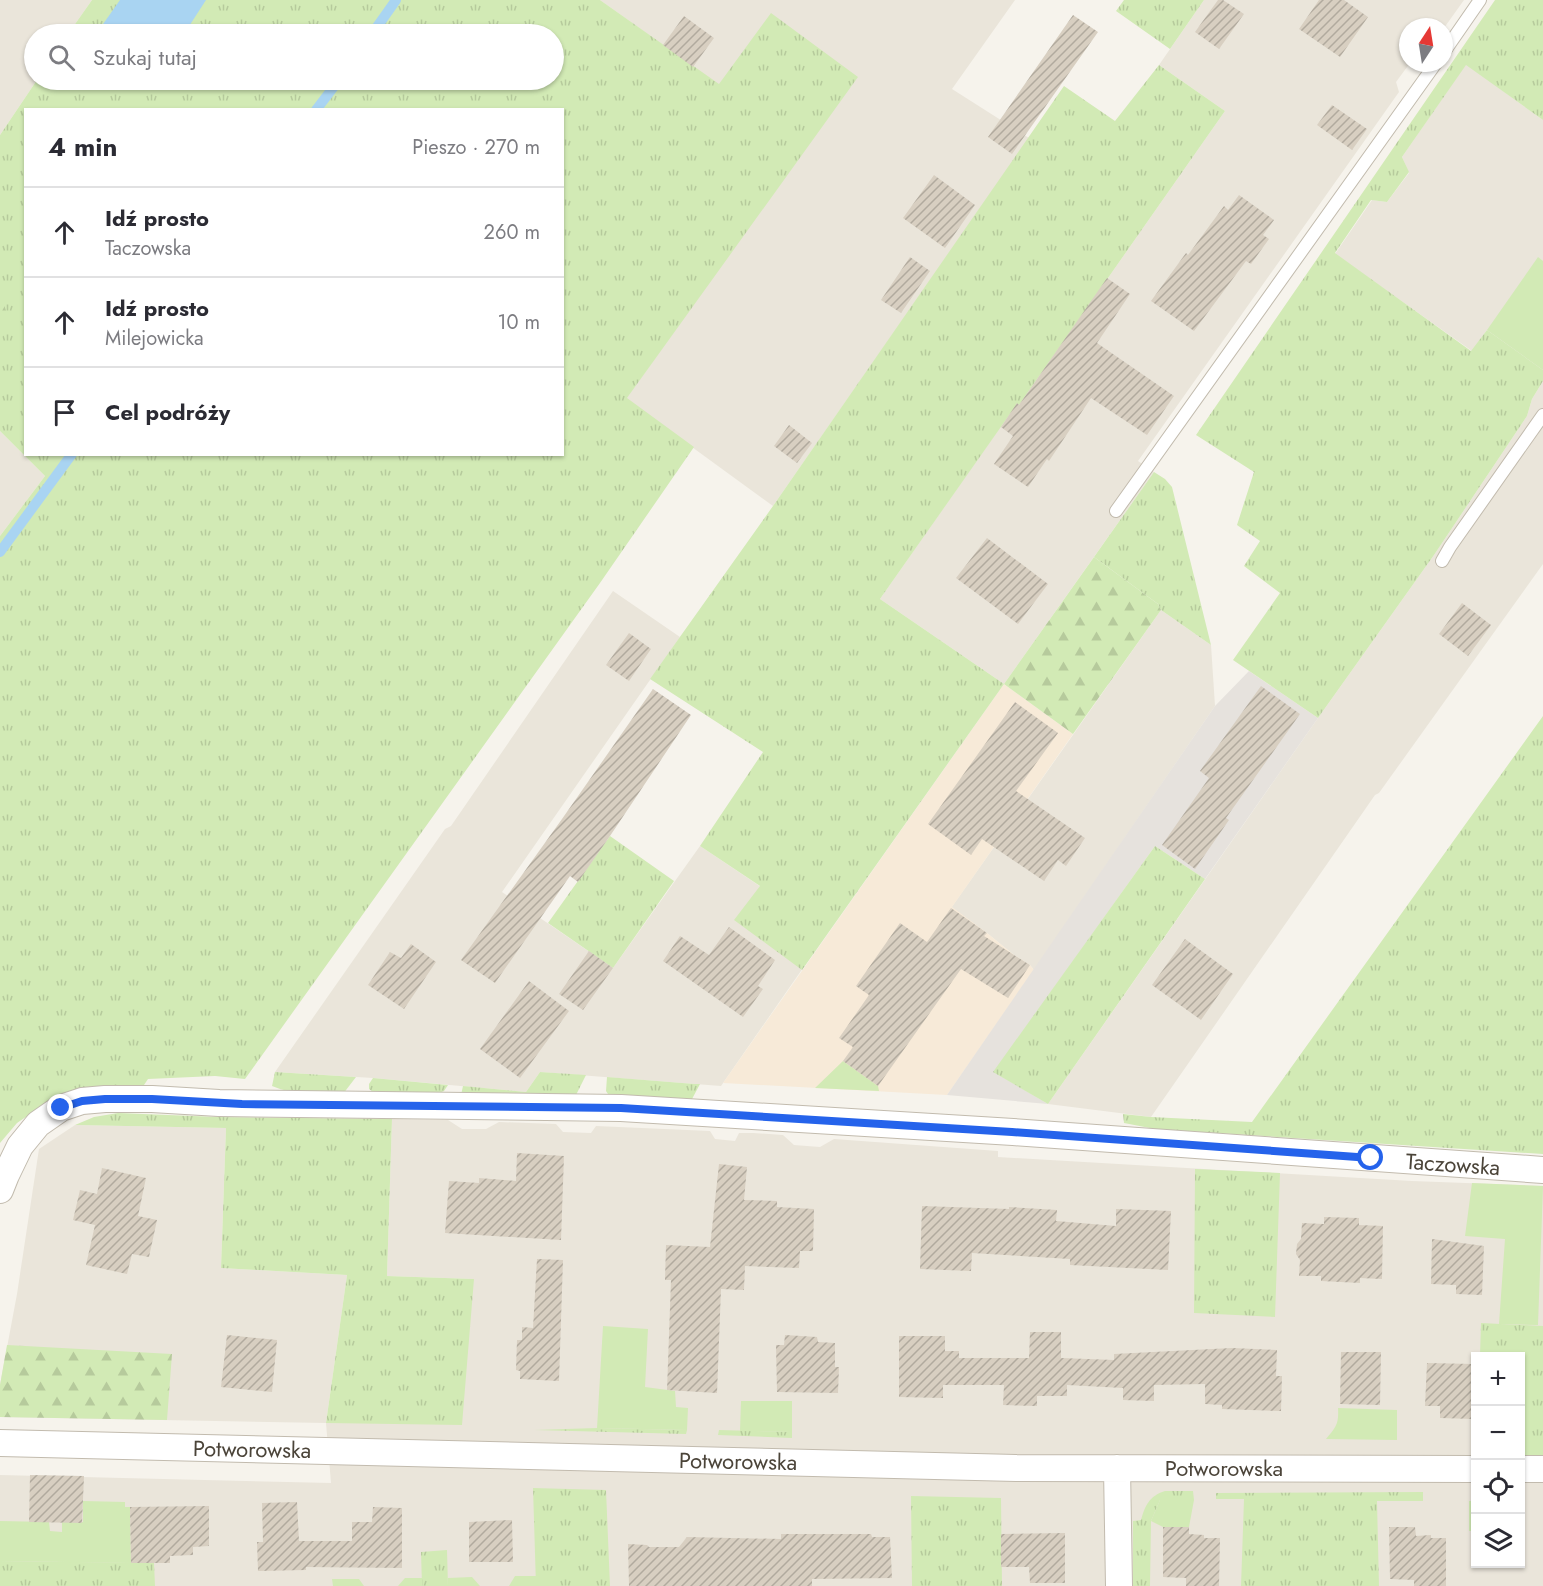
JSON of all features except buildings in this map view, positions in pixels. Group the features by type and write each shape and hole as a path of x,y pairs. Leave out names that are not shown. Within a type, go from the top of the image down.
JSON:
{"street":[{"name":"Taczowska","path":"0,1191 20,1146 38,1124 61,1108 82,1101 105,1099 242,1104 621,1108 1012,1132 1543,1170"},
{"name":"Potworowska","path":"0,1443 992,1467 1471,1469"},
{"path":"1117,1468 1119,1586"},
{"path":"1525,1469 1543,1469"}],"lane":[{"path":"1453,39 1480,0"},
{"path":"1116,511 1430,72"},
{"path":"1442,561 1543,416"}],"shaded area":[{"path":"0,0 92,0 75,24 24,24 24,90 30,90 0,135"},
{"path":"600,0 1015,0 952,89 1029,138 773,506 626,399 700,295 719,85"},
{"path":"1204,0 1464,0 1451,18 1399,18 1399,72 1403,72 1396,82 1399,92 1138,461 1154,472 1004,684 880,599 1225,111 1159,65"},
{"path":"1466,64 1543,120 1543,370 1487,330 1472,351 1335,254 1372,200 1387,202 1409,173 1402,157"},
{"path":"1543,381 1543,564 1379,793 1375,795 1151,1117 1048,1104 1434,555 1527,416 1532,399"},
{"path":"0,431 45,476 0,536"},
{"path":"613,591 680,637 502,892 613,968 700,846 828,932 721,1086 540,1072 526,1092 373,1078 275,1072 445,829 451,826"},
{"path":"1161,610 1211,645 1215,706 1034,970 951,908"},
{"path":"1249,671 1318,718 1205,879 1155,846 994,1072 1048,1104 947,1095 1215,706"},
{"path":"1004,684 1073,734 952,907 1034,970 947,1095 723,1083"},
{"path":"392,1119 448,1120 462,1129 486,1129 499,1122 556,1124 563,1132 591,1133 596,1126 710,1131 715,1139 735,1141 739,1133 753,1133 783,1135 794,1145 820,1147 834,1139 998,1151 998,1157 1412,1181 1543,1186 1543,1586 0,1586 0,1475 331,1483 326,1423 474,1279 387,1276"},
{"path":"75,1125 226,1128 221,1268 347,1275 326,1423 0,1417 0,1385 17,1294 39,1149"}],"green space":[{"path":"92,0 600,0 719,84 771,13 858,77 627,398 694,447 600,583 245,1079 215,1076 148,1079 144,1085 95,1087 72,1093 36,1110 17,1123 0,1143 0,536 45,476 25,456 564,456 564,108 24,108 24,455 0,431 0,135 30,90 564,90 564,24 75,24"},
{"path":"1124,0 1204,0 1170,49 1116,11"},
{"path":"1495,0 1543,0 1543,120 1466,65 1402,157 1409,172 1387,202 1371,200 1335,253 1471,351 1487,330 1543,370 1543,381 1532,399 1527,416 1434,555 1318,718 1233,660 1280,593 1244,566 1260,541 1237,525 1254,472 1196,435 1446,72 1453,72 1453,61"},
{"path":"1159,65 1225,111 880,599 1004,684 802,970 734,920 760,886 700,846 763,752 650,679 773,506 1064,86 1115,121"},
{"path":"1538,257 1543,261 1543,370 1487,330"},
{"path":"0,292 7,314 0,349"},
{"path":"1154,472 1172,487 1211,645 1161,610 1158,604 1094,557"},
{"path":"1094,557 1158,604 1161,610 1073,734 1004,684"},
{"path":"1543,716 1543,1154 1155,1129 1124,1123 1123,1114 1252,1122"},
{"path":"610,836 674,881 613,968 548,923"},
{"path":"1155,846 1205,879 1048,1104 993,1072"},
{"path":"843,1061 878,1086 879,1091 815,1088"},
{"path":"275,1072 356,1077 343,1094 307,1093 272,1086"},
{"path":"540,1072 586,1075 575,1097 461,1095 463,1086 526,1092"},
{"path":"607,1077 700,1084 692,1099 610,1097 606,1091"},
{"path":"373,1078 448,1085 444,1091 439,1093 376,1094 369,1089"},
{"path":"118,1113 218,1117 392,1119 387,1276 474,1279 462,1425 326,1423 347,1275 221,1268 226,1128 75,1125 94,1117"},
{"path":"1195,1169 1280,1173 1275,1317 1194,1313"},
{"path":"1472,1183 1543,1186 1538,1325 1499,1324 1505,1239 1465,1236"},
{"path":"1481,1323 1543,1326 1543,1455 1525,1455 1525,1352 1480,1352"},
{"path":"603,1326 648,1329 645,1387 675,1391 676,1407 688,1408 687,1430 597,1428"},
{"path":"7,1345 172,1354 167,1420 0,1417 0,1385"},
{"path":"741,1401 792,1401 792,1432 740,1431"},
{"path":"1338,1408 1397,1410 1397,1440 1326,1439 1336,1425"},
{"path":"597,1428 687,1430 686,1434 534,1430"},
{"path":"719,1430 792,1432 792,1438 718,1435"},
{"path":"533,1488 606,1490 610,1586 536,1586"},
{"path":"1165,1491 1193,1491 1194,1500 1160,1500 1151,1521 1150,1586 1133,1586 1133,1521 1141,1520 1148,1502"},
{"path":"1423,1492 1423,1501 1377,1501 1379,1586 1241,1586 1244,1499 1216,1499 1216,1493"},
{"path":"911,1496 1001,1498 1002,1586 912,1586"},
{"path":"1160,1500 1194,1500 1189,1527 1163,1527 1151,1521"},
{"path":"83,1501 125,1502 125,1507 130,1507 131,1563 0,1561 0,1521 49,1522 50,1531 62,1532 62,1522 83,1522"},
{"path":"1469,1501 1471,1501 1471,1531 1469,1531"},
{"path":"447,1550 448,1586 422,1586 421,1552"},
{"path":"0,1561 154,1563 155,1586 0,1586"},
{"path":"515,1576 536,1576 536,1586 509,1586"},
{"path":"472,1577 480,1586 448,1586 448,1578"},
{"path":"405,1578 422,1578 422,1586 398,1586"},
{"path":"332,1579 359,1579 364,1586 333,1586"}],"water":[{"path":"120,0 206,0 190,24 103,24"}],"waterway":[{"path":"379,24 396,0"},
{"path":"318,108 331,90"},
{"path":"0,552 71,456"}],"route":[{"path":"61,1108 82,1101 152,1099 242,1104 621,1108 1012,1132 1371,1158"}]}
